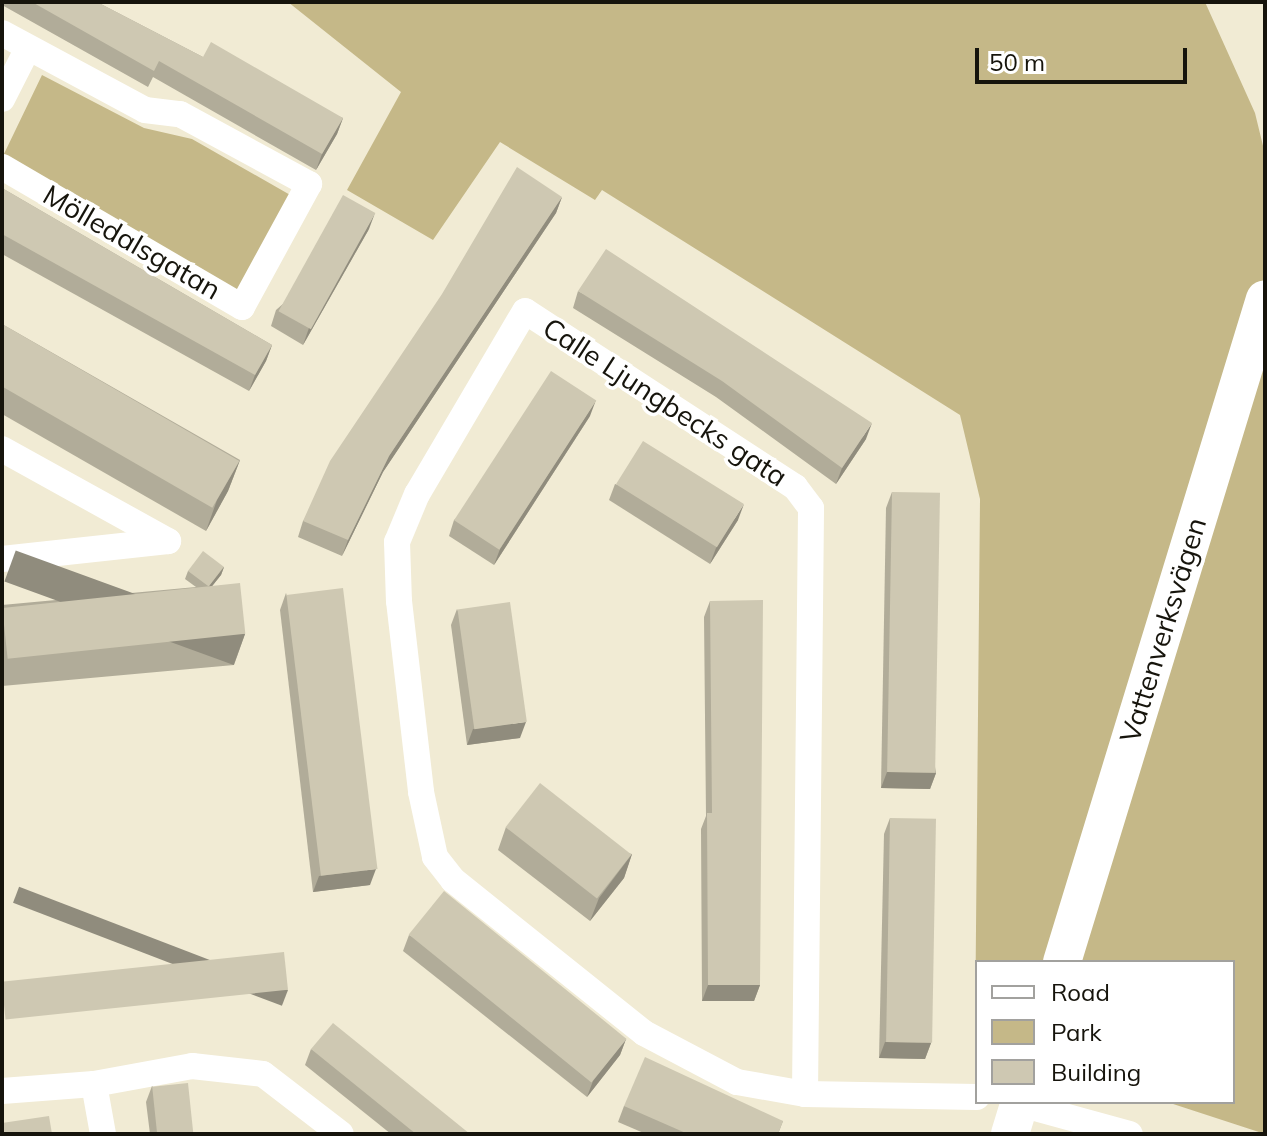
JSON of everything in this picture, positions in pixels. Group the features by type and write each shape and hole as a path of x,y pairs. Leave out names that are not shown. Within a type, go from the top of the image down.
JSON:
{"street":[{"name":"Mölledalsgatan","path":"2,33 145,110 180,114 309,184 242,307 2,167"},
{"path":"2,99 28,48"},
{"name":"Vattenverksvägen","path":"1063,960 1265,299"},
{"name":"Calle Ljungbecks gata","path":"805,1094 811,508 795,487 525,311 417,494 397,542 399,601 421,792 435,857 453,880 658,1043 737,1082 805,1094 975,1097"},
{"path":"2,449 168,541 2,559"},
{"path":"2,1091 94,1084 192,1066 263,1074 341,1134"},
{"path":"94,1084 103,1134"},
{"path":"1010,1134 1019,1104"},
{"path":"1027,1104 1130,1134"}],"green space":[{"path":"288,2 1205,2 1255,113 1265,154 1265,1134 1173,1104 1235,1104 1235,960 976,960 980,499 960,415 602,190 595,200 500,142 433,240 347,190 401,92"},
{"path":"42,75 144,128 192,139 292,196 239,295 2,158"}],"building":[{"path":"32,2 97,2 203,57 211,42 343,118 322,154 159,61 154,71"},
{"path":"517,167 562,197 389,456 348,540 303,521 330,461 442,294"},
{"path":"2,188 272,345 255,375 2,234"},
{"path":"343,195 375,213 311,329 279,311"},
{"path":"606,249 872,423 842,468 722,381 578,291"},
{"path":"2,324 239,461 212,508 2,386"},
{"path":"551,371 596,400 499,550 454,520"},
{"path":"643,441 744,504 717,547 616,484"},
{"path":"892,492 940,493 935,773 887,772"},
{"path":"203,551 224,567 209,587 188,571"},
{"path":"240,583 245,634 8,659 2,608"},
{"path":"343,588 377,869 321,876 286,595"},
{"path":"763,600 760,985 708,985 707,813 712,813 710,601"},
{"path":"510,602 527,722 474,729 458,609"},
{"path":"540,783 631,854 597,899 506,827"},
{"path":"890,818 936,819 932,1043 886,1042"},
{"path":"444,891 627,1039 591,1082 409,935"},
{"path":"284,952 288,990 6,1019 2,982"},
{"path":"333,1023 470,1134 416,1134 311,1049"},
{"path":"645,1057 783,1121 778,1134 688,1134 624,1106"},
{"path":"188,1083 193,1134 157,1134 152,1087"},
{"path":"49,1116 52,1134 2,1134 2,1123"}]}
